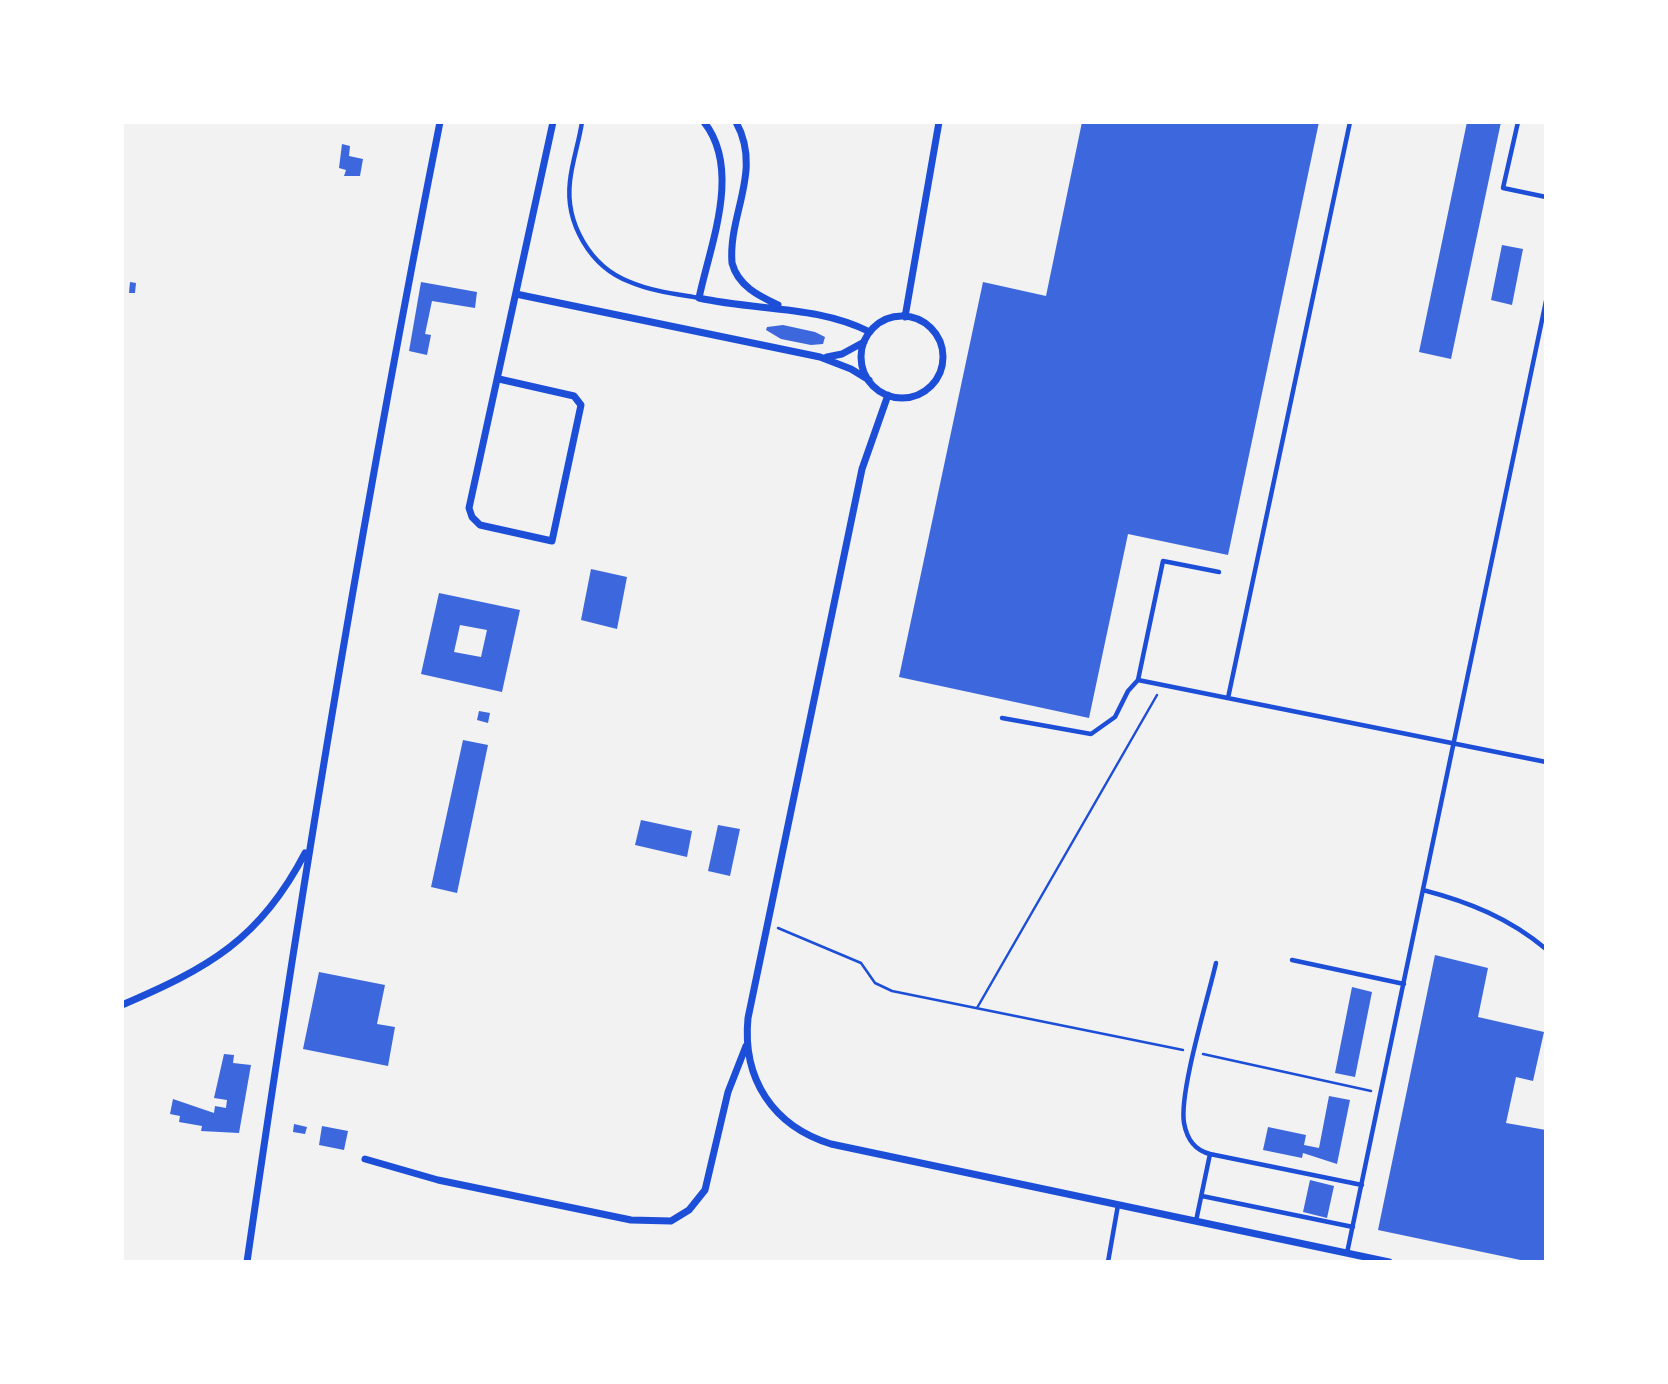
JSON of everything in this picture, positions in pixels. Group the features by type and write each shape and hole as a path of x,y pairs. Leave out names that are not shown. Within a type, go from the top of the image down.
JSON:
{"street":[{"path":"247,1262 308,848 402,312 440,122"},
{"path":"499,379 574,396 581,405 552,541 487,527 476,521 470,513 469,503 486,418 499,379 553,122"},
{"path":"704,122 721,151 724,177 699,299 785,308 844,320 870,332"},
{"path":"736,122 745,143 748,167 731,257 733,270 753,292 785,308"},
{"path":"905,317 939,122"},
{"path":"516,294 820,357 851,369 888,395 905,398 921,393 935,382 942,366 942,349 935,333 921,321 905,317 883,321 870,332 864,342 862,364 869,380"},
{"path":"820,357 836,356 864,342"},
{"path":"888,395 862,469 748,1018 747,1044 755,1079 768,1102 785,1121 814,1138 841,1146 1389,1262"},
{"path":"122,1006 193,974 229,949 281,893 308,848"},
{"path":"365,1158 438,1180 605,1215 645,1222 671,1221 689,1210 705,1190 728,1092 747,1044"}],"lane":[{"path":"582,122 569,191 575,225 585,245 600,264 627,281 699,299"},
{"path":"1228,698 1350,122"},
{"path":"1518,122 1503,188 1545,197"},
{"path":"1348,1253 1545,303"},
{"path":"1002,718 1091,734 1115,717 1128,691 1138,680 1163,561 1219,572"},
{"path":"1138,680 1545,762"},
{"path":"1423,890 1480,907 1512,924 1545,949"},
{"path":"1292,960 1404,984"},
{"path":"1216,963 1195,1053 1184,1120 1195,1147 1210,1154 1362,1185"},
{"path":"1196,1221 1210,1154"},
{"path":"1202,1196 1353,1227"},
{"path":"1108,1262 1118,1205"}],"path":[{"path":"977,1008 1163,685"},
{"path":"767,924 861,963 874,983 892,991 1381,1093"}],"building":[{"path":"1082,122 1319,122 1228,555 1128,534 1089,718 899,677 983,282 1046,296"},
{"path":"1467,122 1501,122 1451,359 1419,352"},
{"path":"342,144 350,146 349,156 363,159 360,176 344,176 346,170 339,168"},
{"path":"1502,245 1523,249 1512,305 1491,300"},
{"path":"130,282 136,283 135,293 129,293"},
{"path":"421,282 477,292 475,308 432,301 425,334 431,335 427,355 409,351"},
{"path":"783,325 815,332 825,337 823,344 811,345 781,339 766,330 767,327"},
{"path":"591,569 627,577 617,629 581,620"},
{"path":"439,593 520,610 502,692 421,674","holes":["460,625 487,630 481,657 454,652"]},
{"path":"479,711 490,713 488,723 477,720"},
{"path":"463,740 488,745 457,893 431,887"},
{"path":"641,820 692,831 687,857 635,845"},
{"path":"718,825 740,829 730,876 708,871"},
{"path":"1435,955 1488,968 1478,1017 1544,1032 1533,1081 1516,1077 1506,1123 1546,1130 1546,1262 1530,1262 1378,1230"},
{"path":"319,972 385,985 377,1024 395,1027 388,1066 303,1049"},
{"path":"1352,987 1372,992 1355,1077 1335,1073"},
{"path":"224,1054 234,1055 233,1063 251,1065 239,1133 201,1131 202,1126 179,1122 180,1116 170,1114 173,1099 214,1113 215,1106 226,1108 227,1100 214,1098"},
{"path":"1329,1096 1350,1100 1337,1164 1303,1153 1302,1158 1263,1150 1268,1127 1306,1135 1304,1145 1319,1148"},
{"path":"294,1124 307,1127 305,1134 293,1132"},
{"path":"322,1126 348,1131 344,1150 319,1145"},
{"path":"1310,1180 1334,1186 1327,1218 1303,1212"}]}
